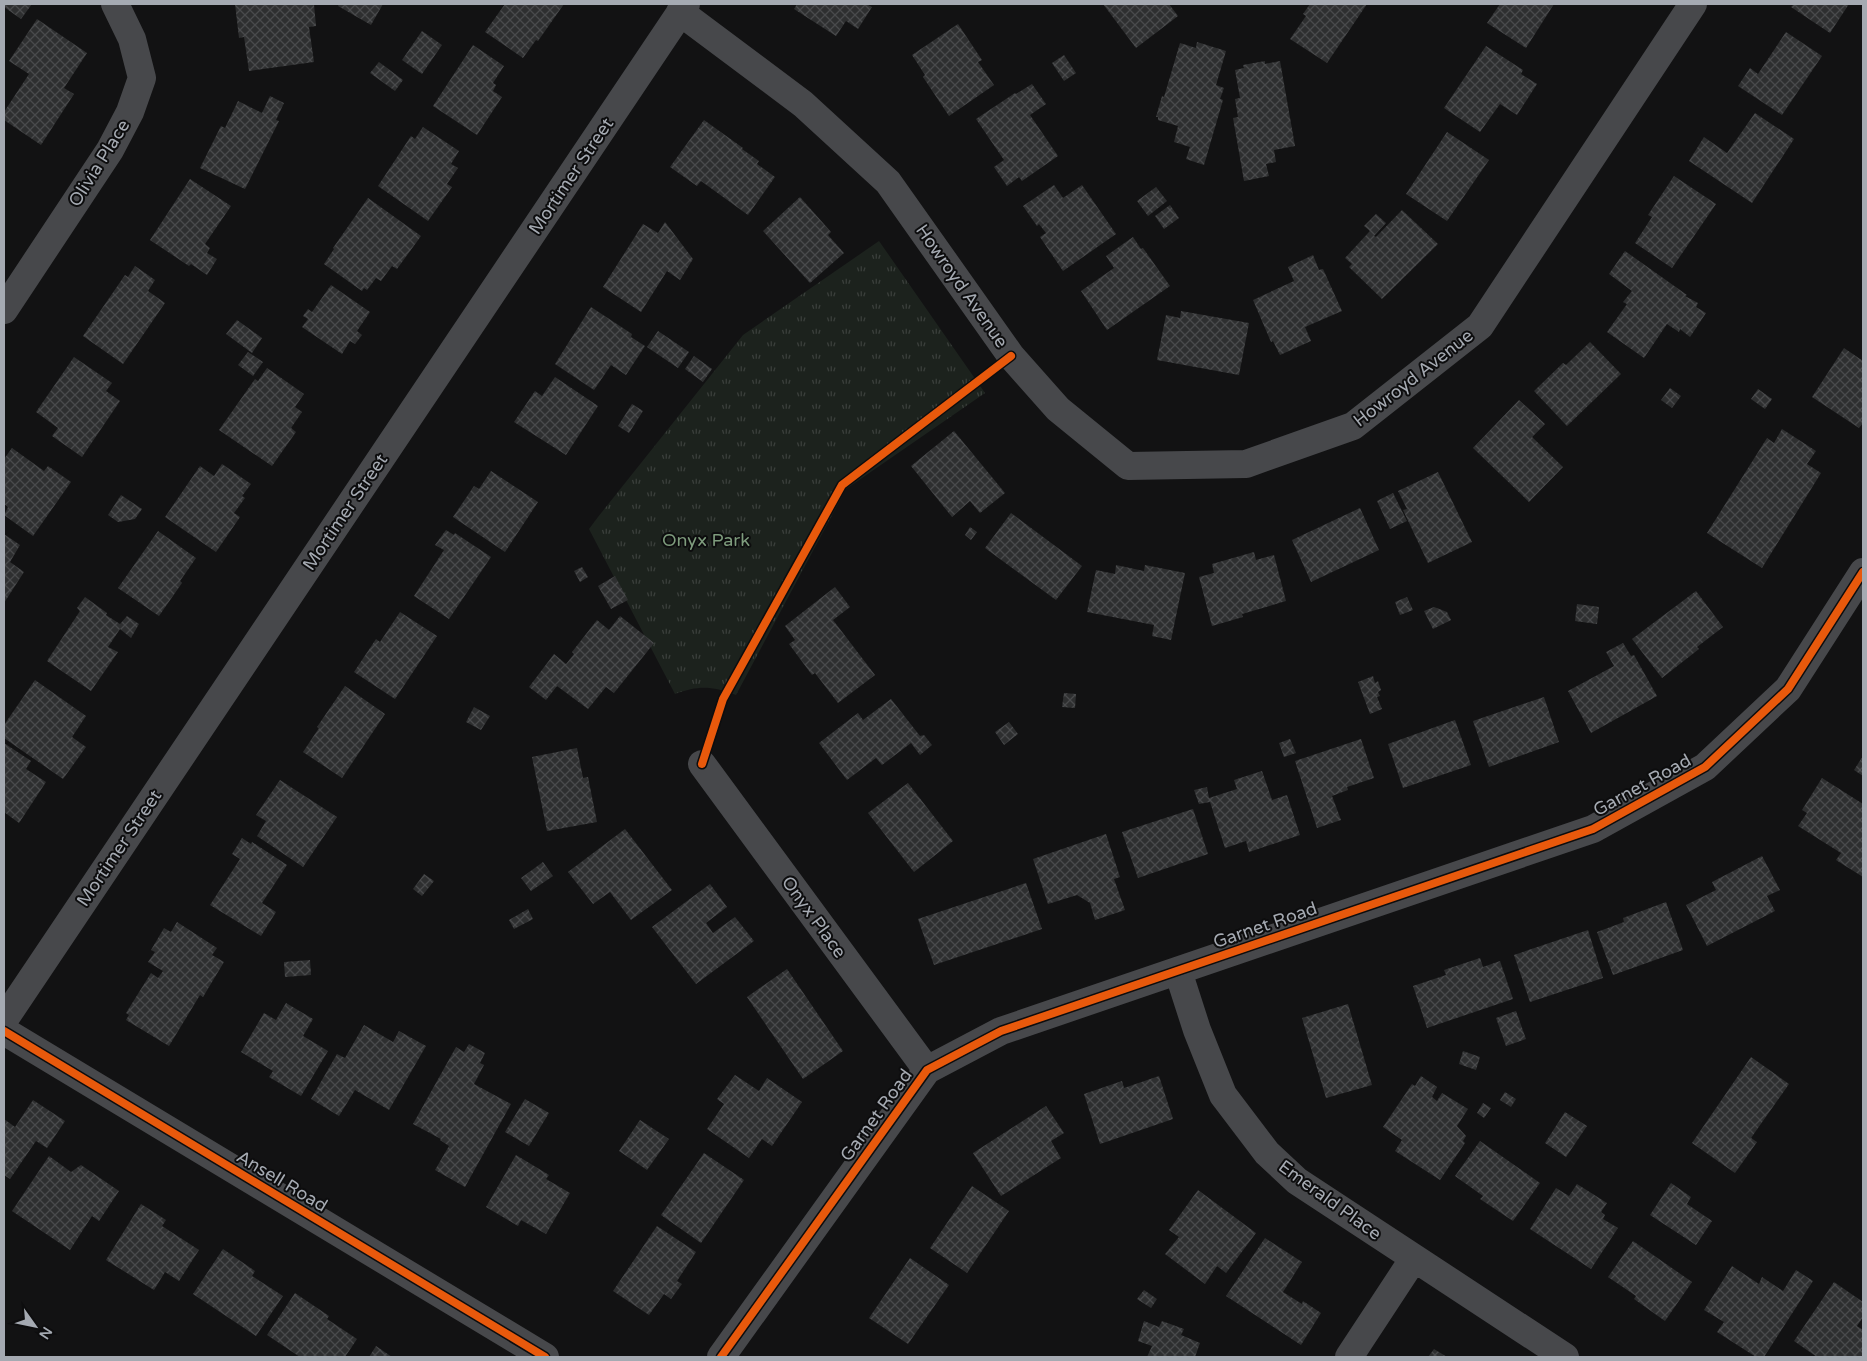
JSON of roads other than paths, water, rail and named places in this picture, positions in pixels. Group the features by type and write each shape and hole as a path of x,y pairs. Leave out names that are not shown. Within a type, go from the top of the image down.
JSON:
{"street":[{"name":"Olivia Place","path":"4,310 110,150 130,112 142,78 132,39 115,4"},
{"name":"Howroyd Avenue","path":"683,8 803,104 888,182 1011,356 1058,409 1128,466 1246,464 1353,426 1480,326 1693,4"},
{"name":"Mortimer Street","path":"4,1020 683,8"},
{"name":"Garnet Road","path":"721,1357 926,1070 1001,1032 1593,829 1705,766 1788,689 1863,572"},
{"name":"Onyx Place","path":"702,764 926,1070"},
{"name":"Emerald Place","path":"1178,971 1197,1030 1224,1095 1267,1154 1298,1181 1565,1357"},
{"name":"Ansell Road","path":"4,1031 545,1357"},
{"path":"1350,1357 1414,1258"}],"park label":[{"name":"Onyx Park","path":"706,540"}]}
